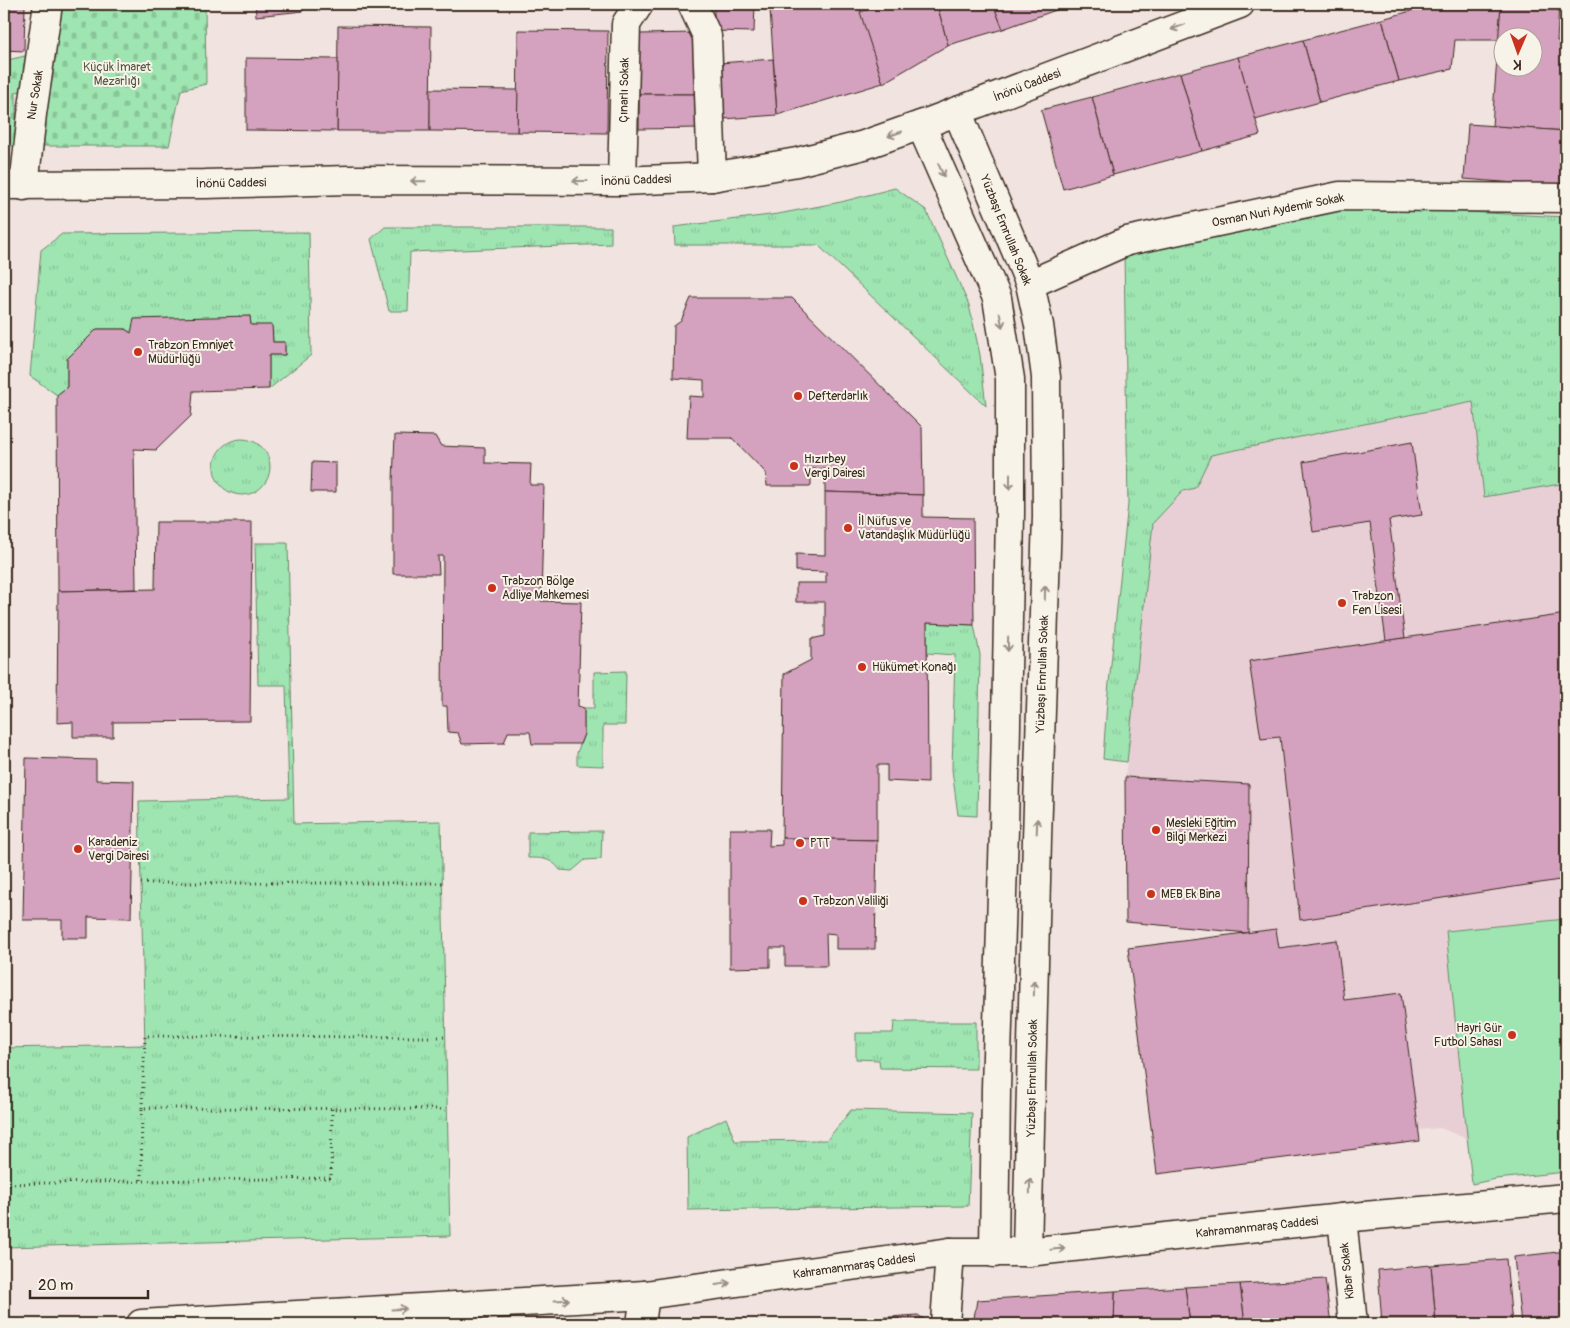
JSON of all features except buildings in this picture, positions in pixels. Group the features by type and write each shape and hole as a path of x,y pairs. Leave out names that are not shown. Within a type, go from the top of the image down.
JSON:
{"street":[{"name":"Nur Sokak","path":"9,189 32,114 48,4"},
{"name":"Çınarlı Sokak","path":"622,181 626,24 639,4"},
{"path":"692,4 707,36 712,177"},
{"name":"İnönü Caddesi","path":"9,189 349,180 622,181 712,177 796,162 864,145 1240,4"},
{"name":"Yüzbaşı Emrullah Sokak","path":"957,111 1030,284 1039,325 1046,377 1047,516 1036,839 1028,1252"},
{"path":"921,125 997,298 1010,379 1010,524 1004,840 996,1088 994,1253"},
{"name":"Osman Nuri Aydemir Sokak","path":"1030,284 1127,241 1340,196 1566,198"},
{"name":"Kahramanmaraş Caddesi","path":"141,1324 311,1319 645,1295 950,1252 1028,1252 1342,1218 1566,1198"},
{"name":"Kibar Sokak","path":"1342,1218 1353,1324"},
{"path":"944,1324 950,1252"},
{"path":"641,1324 645,1295"}],"path":[{"path":"141,883 442,883"},
{"path":"141,1181 145,1036 446,1037"},
{"path":"142,1108 447,1109"},
{"path":"4,1184 331,1178 332,1109"}],"shaded area":[{"name":"Trabzon Fen Lisesi","path":"1566,217 1566,1172 1496,1179 1472,1184 1468,1139 1440,1128 1418,1130 1344,1000 1337,940 1279,948 1276,929 1248,933 1249,784 1125,777 1127,762 1103,759 1107,708 1128,504"}],"green space":[{"name":"Küçük İmaret Mezarlığı","path":"58,4 205,4 206,84 181,90 169,146 4,146 4,61 33,54 29,89 16,92 16,135"},
{"path":"895,188 926,210 969,305 980,355 986,406 818,245 675,245 674,227 778,214 841,202"},
{"path":"1348,206 1566,217 1566,483 1484,497 1473,402 1211,455 1195,488 1183,491 1153,523 1127,762 1103,759 1107,702 1128,504 1124,254"},
{"path":"385,227 611,227 611,244 410,252 408,311 389,311 371,239"},
{"path":"309,232 311,355 269,389 269,355 285,355 285,342 273,342 272,326 251,325 250,316 131,333 125,329 97,329 67,359 67,387 57,395 30,376 41,250 62,234"},
{"path":"237,439 247,439 262,447 268,456 270,467 268,478 262,487 247,495 237,495 226,490 219,483 214,472 214,462 219,451 226,444"},
{"path":"255,543 288,543 294,824 441,821 450,1236 4,1247 4,1048 145,1045 139,801 289,798 286,685 258,685"},
{"path":"927,623 974,625 980,655 977,816 958,815 952,770 955,655 927,653"},
{"path":"626,671 625,725 603,725 603,766 577,765 577,753 584,734 584,708 594,708 594,672"},
{"path":"602,831 601,859 585,860 572,871 560,870 546,859 528,858 528,832"},
{"name":"Hayri Gür Futbol Sahası","path":"1566,919 1566,1172 1496,1179 1472,1184 1446,931"},
{"path":"894,1022 976,1022 976,1069 880,1068 879,1060 856,1059 856,1033 893,1033"},
{"path":"851,1110 972,1113 968,1206 688,1210 687,1137 726,1118 735,1141 827,1140"}],"place":[{"name":"Trabzon Emniyet Müdürlüğü","path":"138,352"},
{"name":"Defterdarlık","path":"798,396"},
{"name":"Hızırbey Vergi Dairesi","path":"794,466"},
{"name":"İl Nüfus ve Vatandaşlık Müdürlüğü","path":"848,528"},
{"name":"Trabzon Bölge Adliye Mahkemesi","path":"492,588"},
{"name":"Trabzon Fen Lisesi","path":"1342,603"},
{"name":"Hükümet Konağı","path":"862,667"},
{"name":"Mesleki Eğitim Bilgi Merkezi","path":"1156,830"},
{"name":"PTT","path":"800,843"},
{"name":"Karadeniz Vergi Dairesi","path":"78,849"},
{"name":"MEB Ek Bina","path":"1151,894"},
{"name":"Trabzon Valiliği","path":"803,901"},
{"name":"Hayri Gür Futbol Sahası","path":"1512,1035"}]}
